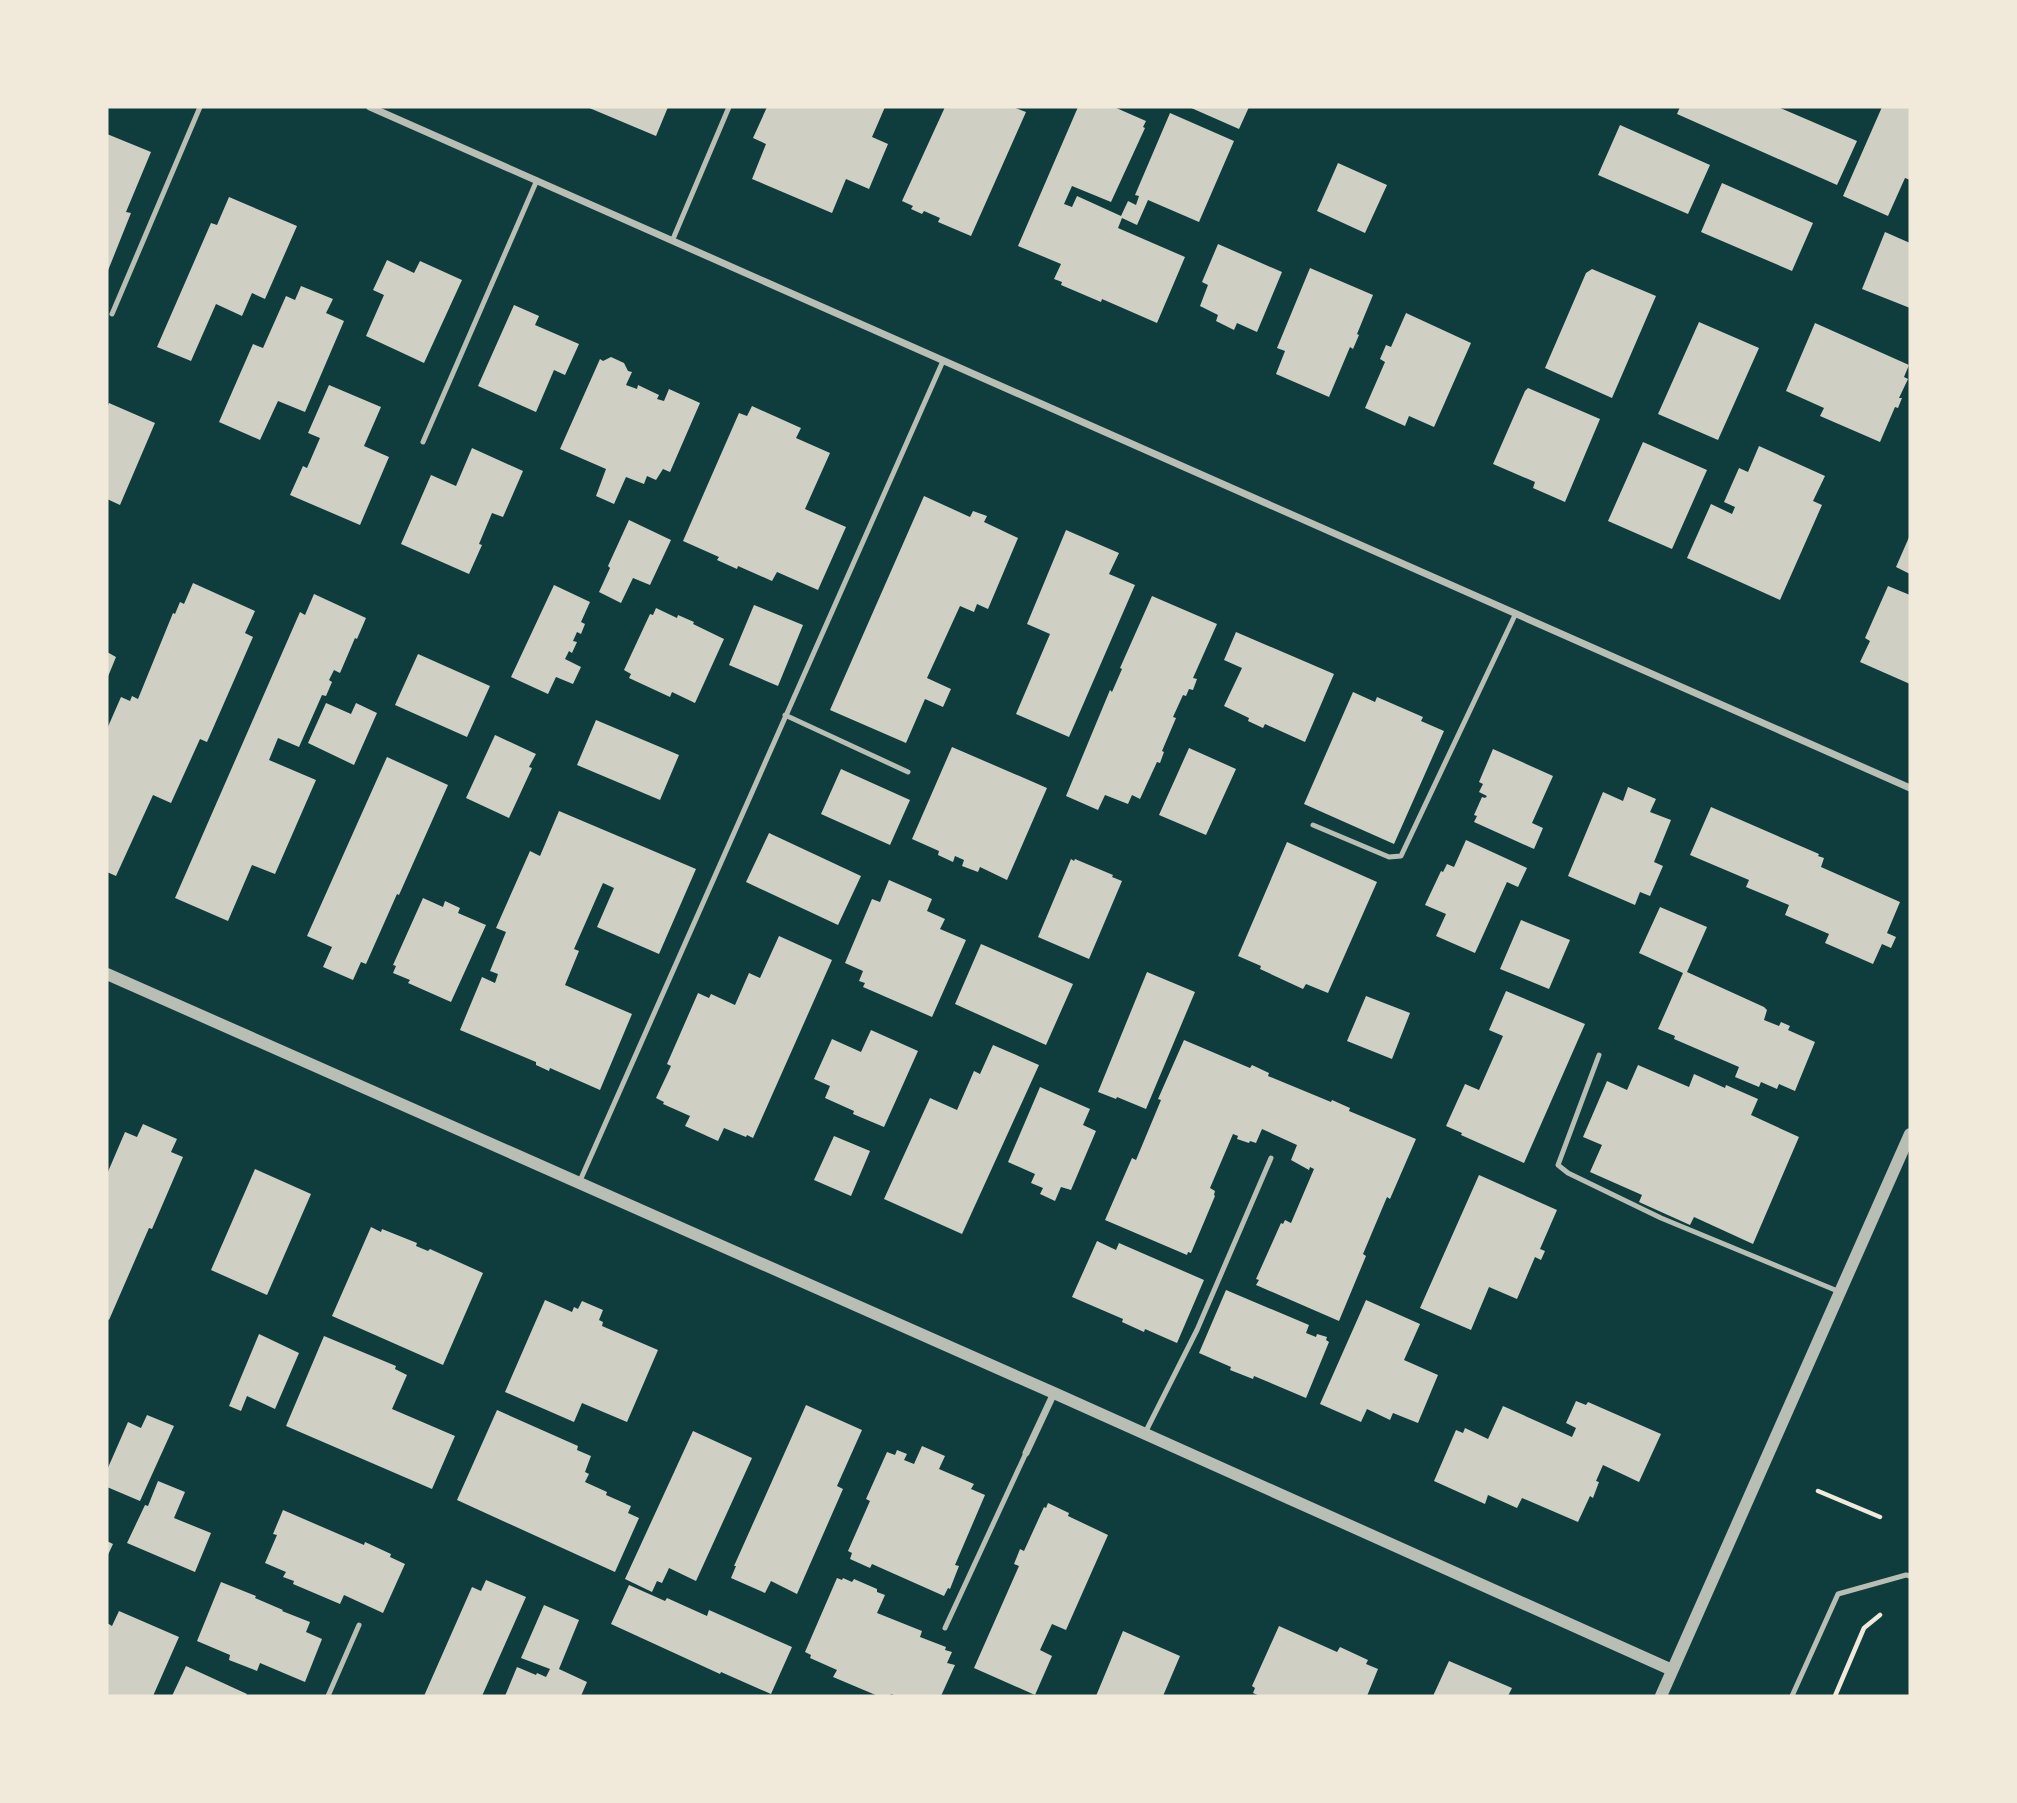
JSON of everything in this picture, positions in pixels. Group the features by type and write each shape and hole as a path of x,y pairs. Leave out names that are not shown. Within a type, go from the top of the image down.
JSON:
{"street":[{"path":"370,107 1910,788"},
{"path":"107,974 1145,1433 1672,1671"},
{"path":"1661,1696 1910,1133"},
{"path":"1026,1453 1054,1393"}],"lane":[{"path":"112,314 201,107"},
{"path":"673,239 729,107"},
{"path":"423,442 537,180"},
{"path":"579,1183 943,361"},
{"path":"1313,825 1389,858 1401,856 1516,613"},
{"path":"785,715 908,772"},
{"path":"1599,1055 1558,1165 1567,1173 1661,1218 1840,1292"},
{"path":"1145,1433 1197,1330 1271,1158"},
{"path":"945,1628 1026,1453"},
{"path":"1792,1696 1838,1594 1908,1576 1910,1566"},
{"path":"328,1696 359,1625"}],"path":[{"path":"1818,1491 1880,1517"},
{"path":"1835,1696 1864,1628 1889,1608"}],"building":[{"path":"587,107 668,107 656,136"},
{"path":"767,107 885,107 872,137 888,144 869,189 846,179 832,213 752,179 766,144 753,138"},
{"path":"945,107 1013,107 1026,112 971,236 938,222 940,218 911,209 913,206 902,201"},
{"path":"1078,107 1114,107 1146,121 1111,202 1072,186 1064,204 1072,207 1077,196 1121,216 1128,201 1136,205 1139,196 1135,195 1170,113 1234,141 1199,222 1148,200 1137,225 1122,218 1118,228 1185,257 1157,323 1061,285 1062,282 1054,279 1061,264 1018,246"},
{"path":"1189,107 1249,107 1239,129"},
{"path":"1680,107 1778,107 1857,141 1837,185 1677,114"},
{"path":"1882,107 1910,107 1910,180 1905,178 1888,216 1843,196"},
{"path":"1620,125 1710,165 1688,214 1598,175"},
{"path":"107,134 151,152 126,212 131,213 107,273"},
{"path":"1338,163 1387,185 1365,233 1317,211"},
{"path":"1722,183 1813,223 1792,271 1701,232"},
{"path":"229,197 297,226 265,299 252,293 242,316 216,304 191,361 157,347 211,223 217,225"},
{"path":"1885,232 1910,243 1910,308 1862,289"},
{"path":"1218,244 1282,272 1257,332 1237,323 1234,330 1216,321 1218,315 1200,306 1208,285 1202,282"},
{"path":"387,260 414,273 420,261 462,280 424,363 366,336 384,295 373,290"},
{"path":"1310,268 1373,295 1353,349 1350,347 1329,397 1276,374 1285,351 1277,348"},
{"path":"1592,269 1656,296 1612,398 1545,368 1586,273"},
{"path":"301,286 333,299 326,313 344,321 305,412 278,401 260,440 219,422 253,344 263,348 286,296 295,300"},
{"path":"514,305 539,316 535,325 579,344 565,375 554,370 536,412 478,386"},
{"path":"1406,313 1471,343 1434,427 1409,416 1405,426 1365,408 1385,362 1380,359 1386,345 1391,347"},
{"path":"1699,322 1759,348 1718,440 1658,414"},
{"path":"1815,323 1909,365 1904,377 1908,379 1899,398 1902,398 1898,408 1895,407 1880,442 1820,416 1824,408 1786,391"},
{"path":"611,357 624,363 628,371 632,372 626,385 637,389 638,385 659,395 657,399 664,401 669,389 700,403 670,472 663,469 656,480 647,476 644,484 626,477 614,504 596,496 606,469 560,449 600,359 603,361"},
{"path":"329,385 381,407 364,446 389,457 360,525 290,495 303,466 307,468 320,438 308,433"},
{"path":"1528,388 1600,419 1565,502 1533,488 1535,482 1493,464"},
{"path":"109,403 155,423 120,505 107,499"},
{"path":"752,406 801,428 796,438 830,453 805,509 846,527 818,590 777,572 772,581 738,566 737,569 717,560 719,557 683,541 739,413 747,416"},
{"path":"1643,442 1707,470 1672,549 1608,521"},
{"path":"1759,446 1825,476 1813,501 1822,505 1780,600 1687,558 1711,504 1732,514 1735,507 1724,502 1739,468 1748,472"},
{"path":"472,448 523,471 503,517 492,513 469,574 401,544 431,475 456,486"},
{"path":"924,496 970,517 973,511 987,516 984,522 1018,538 988,609 977,604 974,612 960,606 927,678 951,689 943,707 925,699 906,743 830,710"},
{"path":"629,520 671,540 650,585 633,578 621,603 599,592"},
{"path":"1066,530 1119,553 1109,574 1135,585 1069,737 1016,714 1050,634 1027,624"},
{"path":"1910,535 1910,574 1896,567"},
{"path":"193,583 255,611 245,633 253,637 207,742 200,739 171,803 153,795 116,876 107,872 107,729 121,697 130,701 132,696 138,699 173,613 175,614 180,602 184,604"},
{"path":"554,585 590,602 581,622 585,624 581,634 577,632 573,641 577,642 572,653 569,651 565,659 581,667 573,684 556,677 548,694 511,677"},
{"path":"1888,586 1910,595 1910,684 1860,662 1870,641 1865,638"},
{"path":"314,594 366,618 340,673 334,670 326,696 322,695 299,747 278,738 269,760 316,780 275,874 252,865 228,921 175,898 300,612 305,615"},
{"path":"1152,596 1217,624 1193,678 1197,679 1193,690 1189,689 1186,696 1183,695 1173,717 1176,718 1162,751 1164,752 1160,763 1157,762 1140,799 1132,795 1128,804 1105,795 1098,810 1066,796"},
{"path":"754,605 803,625 778,686 729,665"},
{"path":"656,608 677,618 678,615 694,622 693,624 724,639 695,703 672,692 670,697 629,678 631,674 624,670 650,614 653,615"},
{"path":"1236,632 1334,674 1305,742 1265,724 1263,728 1224,706 1242,668 1224,660"},
{"path":"107,652 116,657 107,679"},
{"path":"418,654 490,686 467,737 395,705"},
{"path":"1353,692 1375,702 1377,697 1423,717 1421,721 1444,731 1394,844 1304,804"},
{"path":"326,703 351,714 356,703 377,713 354,765 308,743"},
{"path":"596,720 679,755 660,800 577,765"},
{"path":"495,735 536,754 509,818 466,798"},
{"path":"952,747 1047,788 1007,880 980,867 978,872 962,866 964,860 955,856 953,862 938,855 939,851 912,839"},
{"path":"1189,748 1236,769 1206,835 1159,815"},
{"path":"1493,749 1553,776 1532,823 1543,828 1534,849 1474,822 1477,816 1474,815 1482,797 1487,796 1479,792 1483,784 1479,782"},
{"path":"387,757 448,785 366,964 361,962 353,980 323,967 332,947 307,936"},
{"path":"841,769 910,800 890,845 821,814"},
{"path":"1628,787 1656,799 1650,812 1671,820 1654,862 1663,866 1650,896 1640,892 1635,905 1568,876 1603,792 1623,801"},
{"path":"1711,807 1819,854 1818,856 1824,858 1821,867 1900,902 1887,933 1896,937 1891,948 1882,944 1873,964 1825,943 1829,934 1785,915 1789,905 1746,887 1749,880 1690,855"},
{"path":"559,811 696,869 659,954 597,927 614,888 603,883 574,949 579,951 565,985 632,1014 600,1090 550,1068 549,1071 536,1065 536,1062 460,1030 482,977 495,983 498,974 490,971 506,932 496,928 530,851 540,856"},
{"path":"769,833 861,876 838,925 746,882"},
{"path":"1466,840 1527,868 1518,887 1507,882 1475,953 1436,936 1446,914 1425,905 1441,871 1443,872 1447,864 1454,867"},
{"path":"1287,842 1377,882 1328,993 1306,984 1303,989 1238,956"},
{"path":"1071,859 1122,881 1089,959 1038,937"},
{"path":"889,880 932,899 927,911 945,919 940,929 966,940 932,1017 863,987 865,983 859,981 863,971 845,963 872,899 880,902"},
{"path":"423,898 443,907 445,901 460,908 458,913 486,925 451,1002 408,983 410,980 393,973 396,966 393,965"},
{"path":"1660,907 1707,927 1687,972 1764,1007 1767,1010 1764,1020 1779,1026 1781,1022 1790,1026 1788,1030 1815,1042 1795,1091 1779,1084 1777,1089 1761,1082 1759,1087 1735,1077 1739,1067 1674,1039 1675,1036 1658,1029 1683,973 1639,953"},
{"path":"1521,920 1570,940 1549,989 1500,969"},
{"path":"779,936 832,960 753,1138 724,1128 718,1141 685,1126 690,1116 656,1098 671,1066 667,1064 698,993 709,998 711,994 735,1005 749,973 760,978"},
{"path":"981,944 1073,984 1046,1045 955,1004"},
{"path":"1147,972 1195,992 1146,1109 1098,1092"},
{"path":"1506,991 1585,1024 1524,1163 1446,1126 1465,1084 1479,1090 1503,1036 1489,1030"},
{"path":"1366,996 1410,1013 1392,1059 1347,1041"},
{"path":"871,1030 918,1051 884,1127 825,1098 830,1086 814,1079 832,1039 861,1052"},
{"path":"1184,1040 1250,1068 1252,1065 1269,1073 1268,1076 1331,1102 1332,1100 1350,1108 1349,1111 1416,1139 1390,1199 1387,1197 1339,1321 1256,1285 1259,1280 1256,1279 1281,1223 1285,1220 1291,1223 1314,1169 1310,1167 1309,1170 1291,1160 1297,1145 1262,1129 1256,1143 1237,1139 1238,1136 1233,1134 1210,1188 1215,1191 1215,1196 1191,1253 1188,1252 1187,1255 1105,1220 1132,1158 1136,1160 1161,1100 1158,1099"},
{"path":"993,1045 1039,1065 962,1234 884,1199 930,1098 957,1110 974,1071 980,1074"},
{"path":"1638,1065 1689,1087 1694,1074 1758,1099 1751,1115 1799,1137 1753,1244 1694,1217 1690,1225 1639,1202 1642,1195 1590,1172 1602,1145 1583,1137 1607,1081 1627,1090"},
{"path":"1040,1087 1090,1109 1083,1125 1096,1131 1071,1190 1061,1187 1055,1201 1040,1194 1043,1188 1031,1183 1035,1174 1008,1162"},
{"path":"143,1124 177,1139 171,1152 183,1157 109,1320 107,1174 125,1132 137,1137"},
{"path":"834,1136 870,1151 851,1196 814,1180"},
{"path":"255,1169 311,1194 267,1295 211,1270"},
{"path":"1479,1175 1557,1210 1540,1249 1545,1251 1541,1260 1535,1257 1517,1299 1489,1287 1471,1330 1420,1308"},
{"path":"371,1227 417,1243 416,1246 428,1251 430,1249 483,1273 443,1365 332,1316"},
{"path":"1097,1241 1116,1250 1119,1243 1204,1280 1177,1343 1145,1329 1144,1332 1122,1322 1123,1319 1072,1297"},
{"path":"1226,1290 1309,1325 1306,1333 1327,1337 1329,1342 1306,1398 1254,1376 1253,1379 1230,1370 1231,1367 1199,1353"},
{"path":"545,1300 572,1312 574,1307 578,1309 582,1301 603,1310 599,1320 603,1322 602,1326 658,1350 627,1422 582,1403 574,1422 505,1392"},
{"path":"1366,1300 1420,1324 1404,1360 1438,1375 1418,1423 1393,1413 1390,1420 1367,1409 1361,1422 1320,1404"},
{"path":"259,1334 299,1353 275,1409 247,1396 241,1411 229,1406"},
{"path":"324,1336 396,1366 395,1369 407,1375 392,1409 455,1436 432,1489 286,1426"},
{"path":"1576,1401 1586,1405 1588,1402 1661,1434 1639,1482 1603,1465 1593,1498 1590,1496 1578,1522 1522,1498 1517,1508 1488,1495 1485,1504 1434,1481 1456,1430 1463,1433 1465,1428 1488,1439 1503,1406 1572,1437 1576,1428 1566,1423"},
{"path":"806,1405 862,1430 837,1486 843,1489 797,1594 771,1581 765,1593 731,1578"},
{"path":"497,1410 578,1446 577,1450 591,1456 585,1472 589,1474 585,1482 631,1506 628,1513 639,1518 615,1572 457,1500"},
{"path":"147,1415 174,1426 140,1501 107,1487 107,1470 128,1422 141,1428"},
{"path":"693,1431 752,1458 696,1581 669,1568 662,1583 657,1581 652,1592 625,1579"},
{"path":"922,1446 945,1456 939,1469 974,1484 971,1489 985,1495 955,1565 959,1566 950,1589 948,1588 944,1596 872,1564 870,1568 850,1559 852,1553 848,1551 870,1501 866,1499 887,1452 895,1455 897,1450 907,1454 904,1460 914,1464"},
{"path":"158,1481 185,1492 174,1518 211,1533 195,1572 127,1543 145,1505 148,1506"},
{"path":"1048,1503 1108,1535 1066,1630 1052,1624 1040,1650 1052,1656 1035,1695 974,1668 1019,1566 1014,1564 1020,1549 1024,1551"},
{"path":"283,1510 364,1545 365,1542 405,1564 383,1613 344,1595 340,1604 293,1584 294,1581 283,1577 286,1572 265,1563 277,1535 273,1534"},
{"path":"107,1541 113,1544 107,1557"},
{"path":"837,1578 852,1582 854,1579 877,1589 877,1592 885,1595 877,1613 922,1631 920,1637 952,1652 947,1663 955,1665 941,1696 878,1696 833,1677 837,1670 810,1658 811,1655 805,1652"},
{"path":"486,1580 526,1597 482,1696 424,1696 472,1587 481,1591"},
{"path":"221,1582 310,1622 306,1632 322,1639 305,1682 260,1663 257,1671 229,1660 230,1655 197,1641"},
{"path":"629,1585 707,1616 709,1610 792,1647 771,1694 721,1672 720,1674 611,1624"},
{"path":"544,1605 579,1620 559,1669 587,1682 581,1696 505,1696 517,1667 546,1677 550,1669 521,1658"},
{"path":"119,1611 179,1637 153,1696 107,1696 107,1623 112,1626"},
{"path":"1279,1626 1337,1652 1340,1647 1368,1660 1366,1664 1378,1669 1367,1696 1260,1696 1253,1693 1255,1688 1252,1686"},
{"path":"1123,1631 1180,1656 1163,1696 1096,1696"},
{"path":"1449,1661 1512,1688 1508,1696 1433,1696"},
{"path":"186,1666 247,1694 172,1696"}]}
